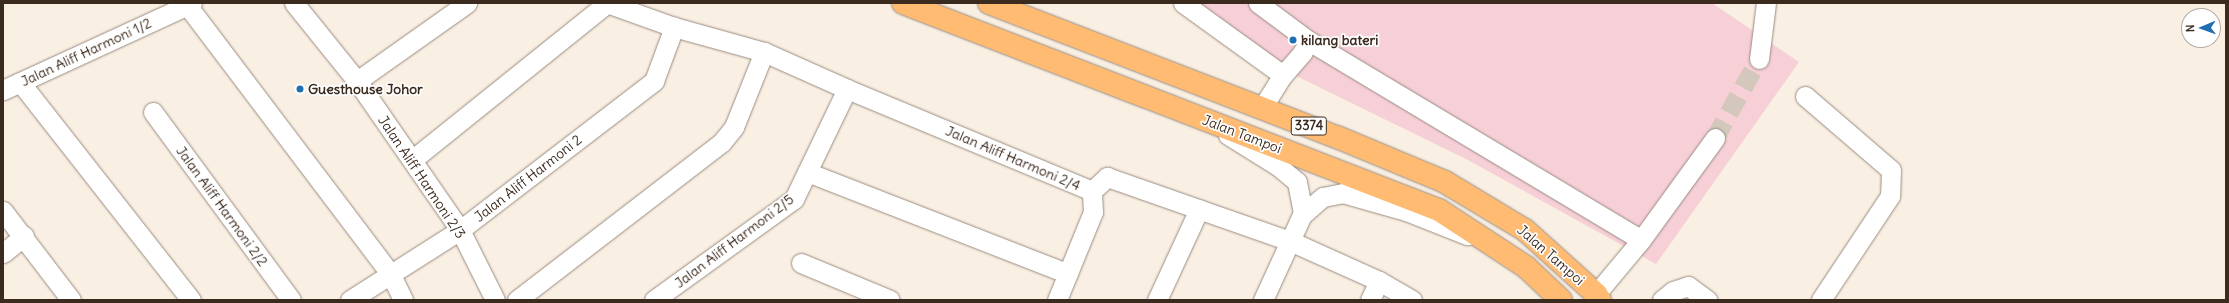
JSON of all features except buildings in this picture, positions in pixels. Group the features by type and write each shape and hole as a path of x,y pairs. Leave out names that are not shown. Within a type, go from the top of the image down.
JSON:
{"main road":[{"name":"Jalan Tampoi","path":"903,3 1439,210 1526,267 1561,300"},
{"name":"Jalan Tampoi","path":"996,4 1262,108 1444,182 1525,230 1598,297"}],"street":[{"name":"Jalan Aliff Harmoni 2/3","path":"294,3 357,81 460,230 495,300"},
{"path":"357,81 467,3"},
{"path":"412,160 607,3"},
{"name":"Jalan Aliff Harmoni 2/4","path":"607,3 674,27 764,52 847,89 1092,191 1107,177 1291,240 1379,281 1412,300"},
{"path":"1183,3 1283,75"},
{"path":"1258,3 1309,41 1641,240"},
{"path":"1759,59 1766,3"},
{"path":"189,4 391,274 403,300"},
{"name":"Jalan Aliff Harmoni 1/2","path":"11,86 189,4"},
{"name":"Jalan Aliff Harmoni 2","path":"350,300 460,230 654,81 674,27"},
{"path":"1262,108 1283,75 1302,53 1309,41"},
{"path":"517,300 722,142 734,127 764,52"},
{"path":"11,86 191,300"},
{"name":"Jalan Aliff Harmoni 2/5","path":"654,300 794,199 847,89"},
{"path":"1805,96 1891,170 1890,196 1821,300"},
{"name":"Jalan Aliff Harmoni 2/2","path":"153,112 291,300"},
{"path":"1199,118 1278,166 1297,182 1303,214"},
{"path":"1598,297 1715,138"},
{"path":"806,172 1068,274"},
{"path":"1057,300 1093,212 1092,191"},
{"path":"1263,300 1303,214 1323,197 1344,193 1406,211 1497,248"},
{"path":"1157,300 1199,209"},
{"path":"3,211 24,236 71,300"},
{"path":"3,253 24,236"},
{"path":"800,262 890,300"},
{"path":"1370,300 1379,281"},
{"path":"1662,300 1673,292 1688,286 1707,300"}],"shaded area":[{"path":"1191,3 1712,3 1799,62 1656,264 1468,160 1282,69"}],"tunnel":[{"path":"1715,138 1759,59"}],"place":[{"name":"kilang bateri","path":"1293,40"},
{"name":"Guesthouse Johor","path":"300,89"}]}
